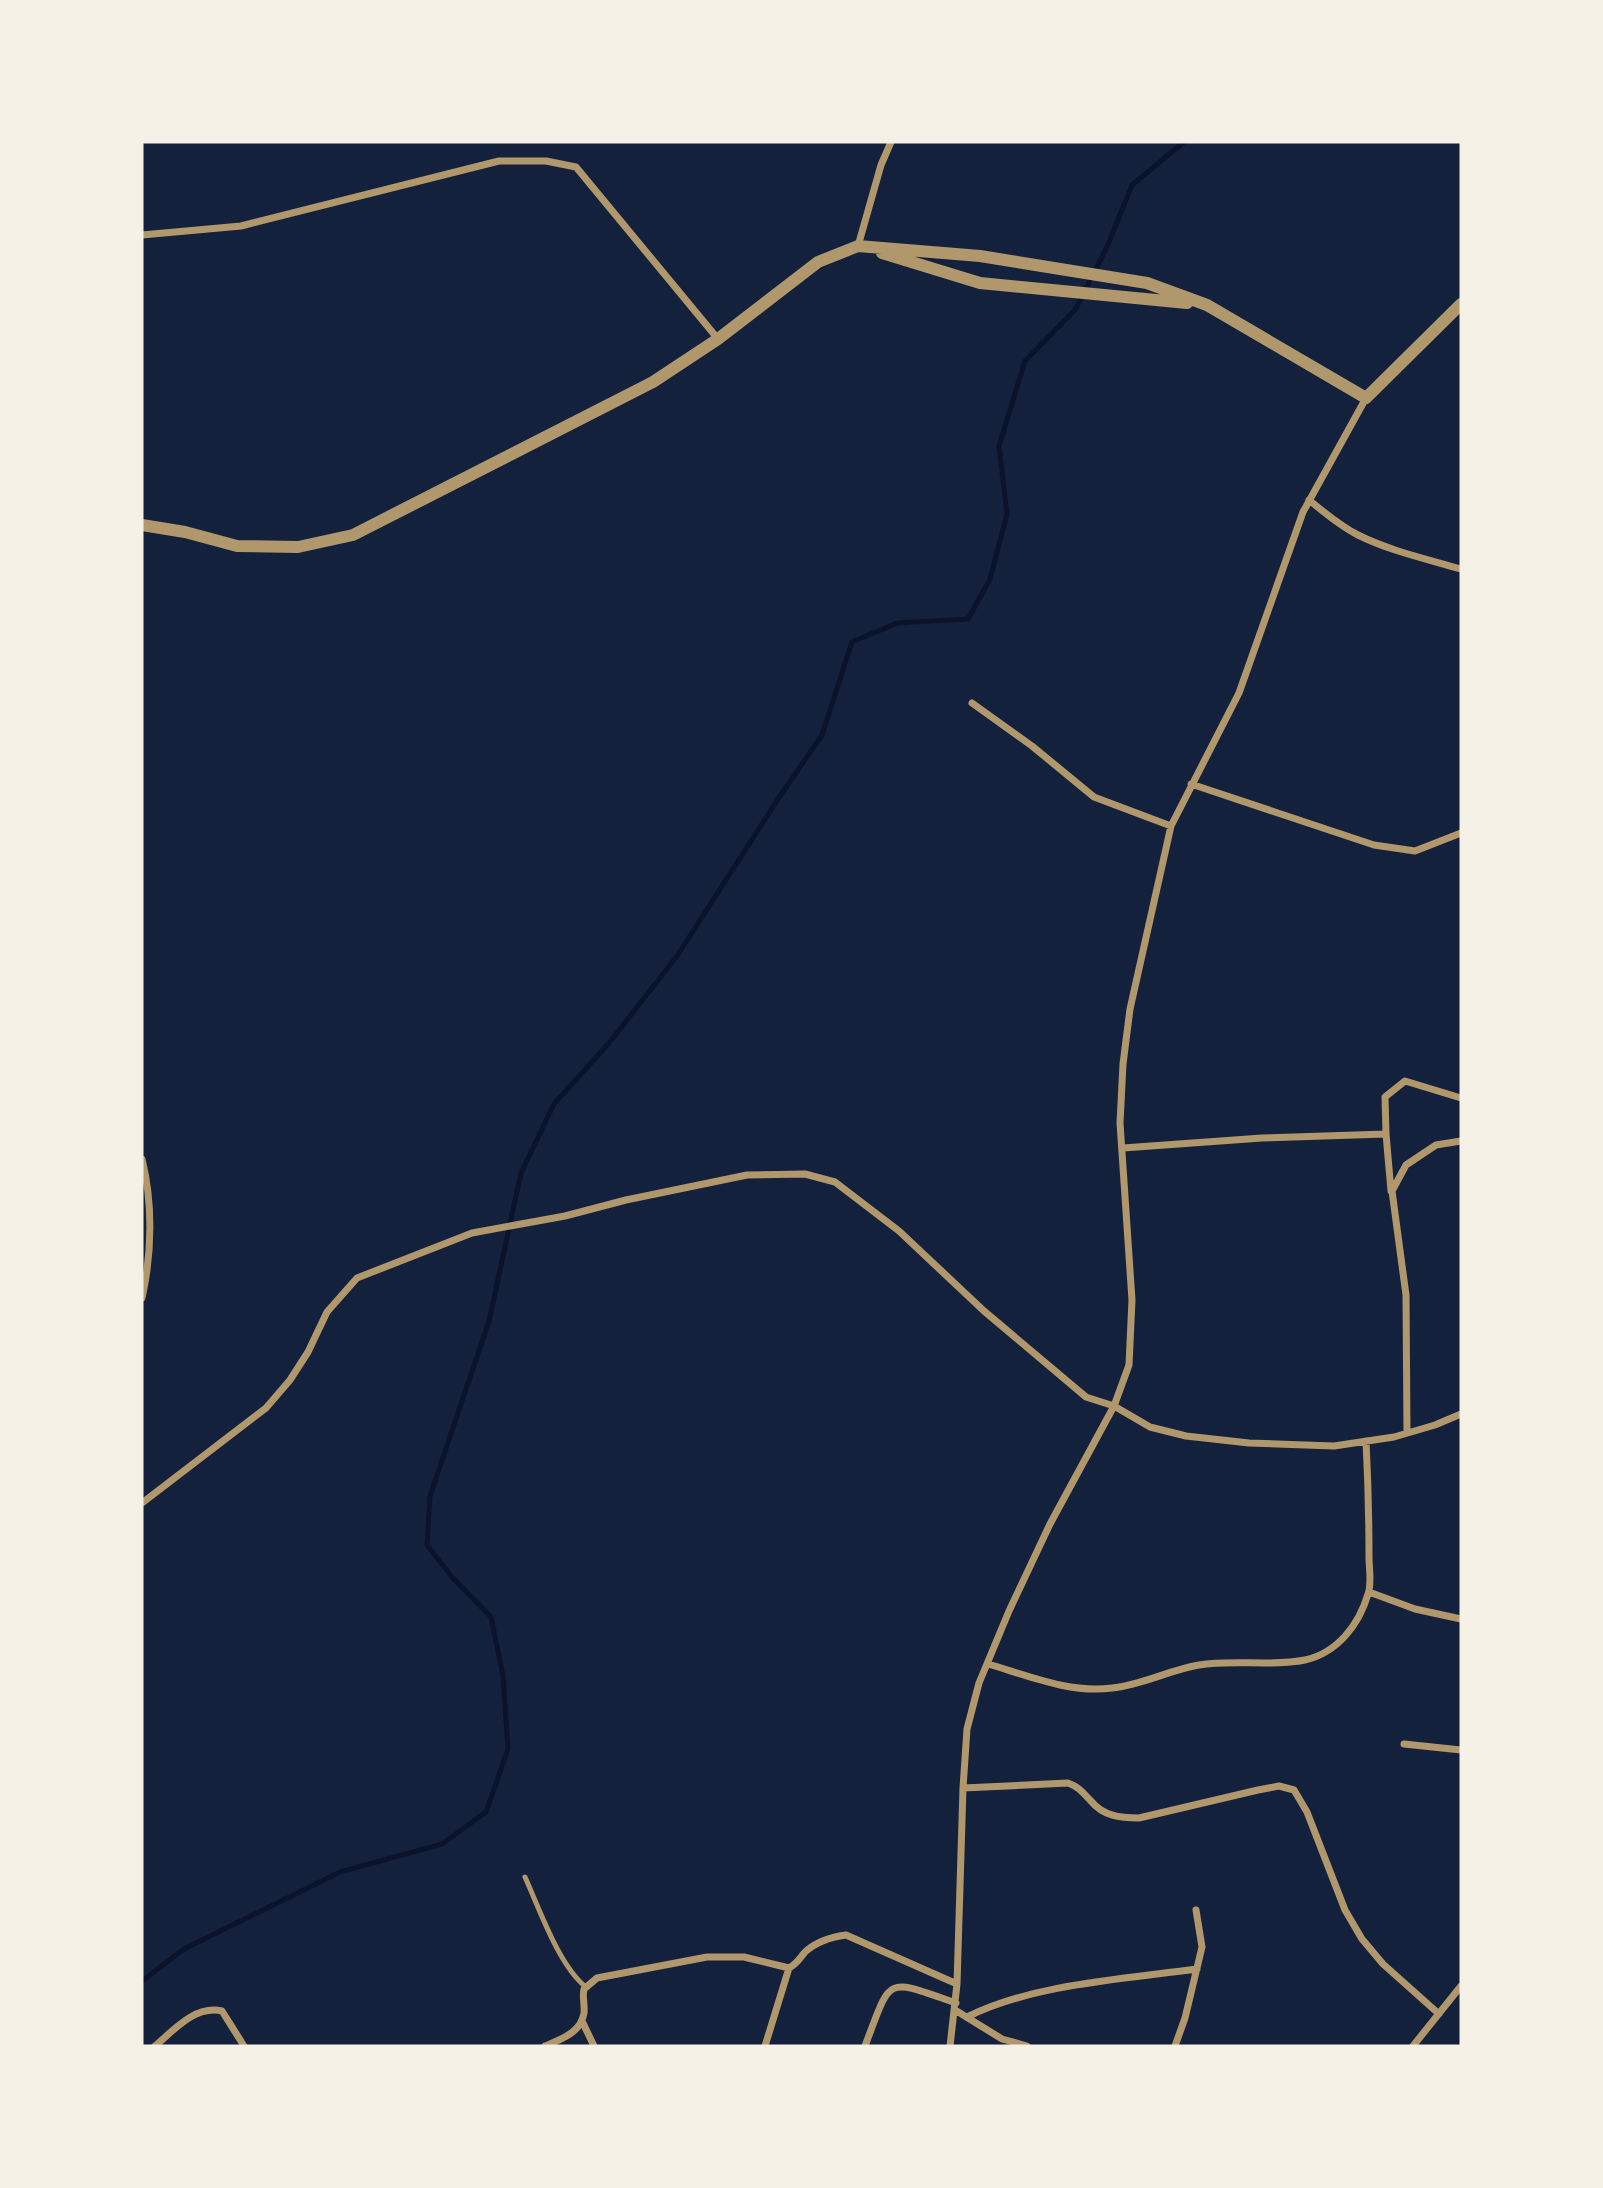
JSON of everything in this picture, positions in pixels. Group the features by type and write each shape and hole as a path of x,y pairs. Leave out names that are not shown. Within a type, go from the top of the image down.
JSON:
{"street":[{"path":"859,246 881,164 891,142"},
{"path":"142,235 241,226 499,161 545,161 576,167 718,339"},
{"path":"859,246 980,284 1207,305"},
{"path":"142,525 185,532 237,546 298,547 353,535 653,382 718,339 818,262 859,246 980,256 1147,283 1207,305 1366,398"},
{"path":"950,2046 956,2007 967,1729 979,1683 1050,1524 1114,1406 1129,1365 1132,1300 1120,1123 1123,1064 1130,1009 1171,826 1239,693 1309,500 1366,398 1461,304"},
{"path":"1309,500 1331,518 1359,535 1461,569"},
{"path":"972,703 1032,746 1094,797 1171,826"},
{"path":"1191,784 1374,845 1415,851 1461,834"},
{"path":"1407,1433 1406,1295 1391,1191 1385,1097 1405,1081 1461,1098"},
{"path":"1123,1148 1262,1139 1386,1135"},
{"path":"1391,1191 1406,1165 1436,1145 1461,1141"},
{"path":"142,1159 148,1189 149,1256 142,1298"},
{"path":"142,1503 266,1408 290,1380 308,1352 327,1312 357,1278 472,1233 747,1175 806,1174 835,1182 900,1231 985,1311 1086,1397 1114,1406 1150,1427 1186,1436 1248,1443 1334,1446 1407,1433 1461,1414"},
{"path":"988,1664 1049,1682 1096,1690 1128,1685 1201,1665 1255,1661 1288,1662 1307,1660 1326,1652 1357,1622 1369,1592 1366,1441"},
{"path":"1369,1592 1415,1609 1461,1619"},
{"path":"1404,1744 1461,1750"},
{"path":"963,1787 1068,1783 1082,1790 1103,1812 1119,1817 1139,1818 1258,1790 1279,1786 1291,1788 1298,1793 1307,1812 1345,1910 1362,1939 1383,1965 1439,2014"},
{"path":"1175,2046 1202,1947 1196,1910"},
{"path":"545,2046 573,2032 582,2021 583,1994 586,1987 597,1978 707,1957 744,1957 789,1968 794,1966 807,1950 827,1938 846,1935 957,1984"},
{"path":"765,2046 789,1968"},
{"path":"967,2017 1029,1994 1197,1969"},
{"path":"1413,2046 1461,1986"},
{"path":"865,2046 887,1991 894,1987 909,1987 956,2007 1002,2039 1027,2046"},
{"path":"155,2046 197,2013 213,2009 222,2011 244,2046"},
{"path":"582,2021 594,2046"}],"lane":[{"path":"525,1877 564,1962 586,1987"}],"waterway":[{"path":"142,1981 184,1949 340,1872 442,1844 486,1812 508,1749 503,1676 491,1617 452,1577 427,1545 430,1496 489,1321 521,1173 554,1104 609,1043 677,956 822,735 852,642 897,623 968,619 990,579 1007,514 999,446 1025,361 1075,310 1107,247 1132,185 1184,142"}]}
